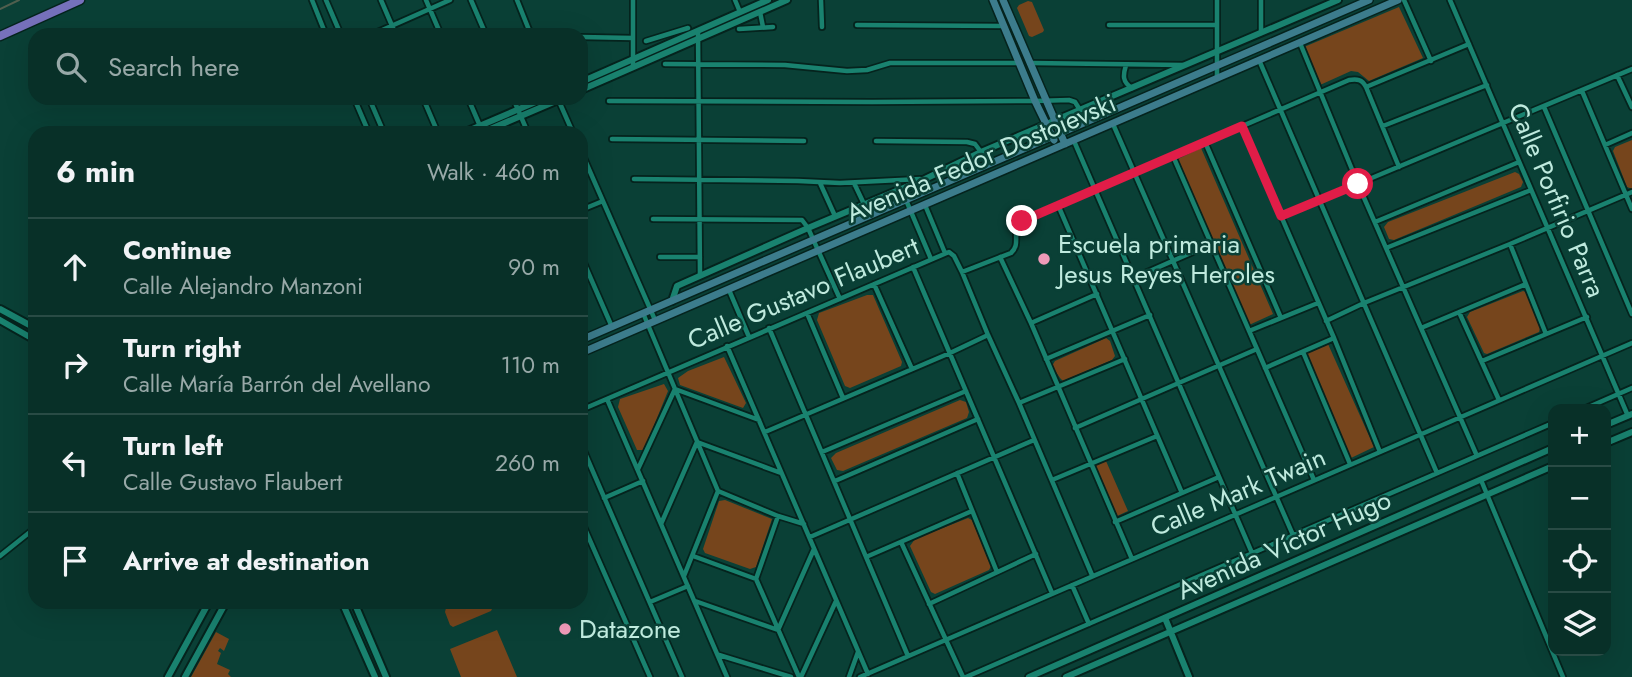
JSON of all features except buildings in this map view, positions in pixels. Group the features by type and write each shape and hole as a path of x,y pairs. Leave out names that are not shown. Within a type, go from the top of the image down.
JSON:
{"highway":[{"path":"0,36 80,0"}],"main road":[{"path":"993,0 1046,125 1062,146"},
{"path":"1003,0 1047,101 1055,122 1056,135"},
{"name":"Avenida Fedor Dostoievski","path":"588,338 1369,0"},
{"name":"Avenida Fedor Dostoievski","path":"588,351 1398,0"}],"street":[{"path":"312,0 323,28"},
{"path":"326,0 338,28"},
{"path":"381,0 392,26"},
{"path":"426,0 438,28"},
{"path":"387,28 450,0"},
{"path":"471,0 483,28"},
{"path":"517,0 528,28"},
{"path":"633,0 633,63"},
{"path":"735,0 740,12"},
{"path":"646,41 698,31 768,0"},
{"path":"588,79 698,39 787,0"},
{"path":"821,0 822,27"},
{"path":"1217,0 1217,79"},
{"path":"1261,0 1261,33"},
{"path":"672,301 677,286 925,179 981,152 1261,33 1322,3 1338,0"},
{"path":"1404,0 1431,61"},
{"name":"Calle Porfirio Parra","path":"1450,0 1602,356 1630,415"},
{"path":"760,12 763,27"},
{"path":"857,25 1004,26"},
{"path":"1109,25 1217,25"},
{"path":"588,86 633,63 688,27"},
{"path":"739,29 773,27"},
{"path":"698,31 700,276"},
{"path":"588,37 633,38"},
{"path":"1300,43 1358,184 1477,456"},
{"path":"1366,87 1469,44"},
{"path":"1259,60 1437,473"},
{"path":"665,64 785,65 833,71 867,70 890,63 1187,65"},
{"path":"1126,65 1124,80 1132,89"},
{"path":"1281,216 1632,69"},
{"path":"1617,75 1632,107"},
{"path":"962,272 1014,250 1017,225 1022,221 1349,80 1357,79 1366,87 1399,167"},
{"path":"1383,126 1487,85"},
{"path":"1582,91 1632,209"},
{"path":"609,102 1069,100 1075,103 1080,111"},
{"path":"357,105 366,126"},
{"path":"372,105 381,126"},
{"path":"426,105 435,126"},
{"path":"471,105 480,126"},
{"path":"516,105 525,126"},
{"path":"492,126 533,105"},
{"path":"519,113 542,105"},
{"path":"562,105 570,126"},
{"path":"1544,107 1632,314"},
{"path":"1112,124 1293,536"},
{"path":"1242,126 1380,452"},
{"path":"1605,145 1632,133"},
{"path":"612,139 804,141"},
{"path":"876,141 967,142 975,144 981,152"},
{"path":"1074,141 1252,553"},
{"path":"1205,142 1281,318"},
{"path":"1173,156 1314,480"},
{"path":"1375,222 1519,162"},
{"path":"588,167 652,323 668,372 718,491 804,524"},
{"path":"634,179 855,183 925,179"},
{"path":"820,183 835,216"},
{"path":"855,183 864,204"},
{"path":"1386,248 1531,190"},
{"path":"1326,321 1632,192"},
{"path":"906,200 931,259"},
{"path":"588,207 603,201"},
{"path":"925,205 945,253"},
{"path":"1058,205 1182,493"},
{"path":"653,219 795,219 805,222 840,299"},
{"path":"1133,278 1211,244"},
{"path":"1510,244 1546,334"},
{"name":"Calle Gustavo Flaubert","path":"588,407 949,252 962,272 1092,575"},
{"path":"660,257 700,257"},
{"path":"1000,257 1132,559"},
{"path":"913,267 1052,593"},
{"path":"588,272 612,327"},
{"path":"874,284 912,369"},
{"path":"1421,328 1525,284"},
{"path":"729,290 749,337"},
{"path":"1031,323 1097,295"},
{"path":"1249,331 1318,303"},
{"path":"0,309 28,324"},
{"path":"1459,312 1499,400"},
{"path":"807,313 844,398"},
{"path":"1046,359 1150,316"},
{"path":"1482,361 1587,317"},
{"path":"0,320 28,336"},
{"path":"769,328 908,656"},
{"path":"765,432 988,335"},
{"path":"1265,368 1334,338"},
{"name":"Calle Mark Twain","path":"860,677 1632,343"},
{"path":"727,346 868,674"},
{"path":"1075,428 1257,349"},
{"path":"1303,352 1350,464"},
{"path":"1019,403 1125,359"},
{"path":"1596,404 1632,388"},
{"path":"675,389 760,420"},
{"path":"638,469 675,389"},
{"path":"822,452 966,391"},
{"path":"607,399 727,677"},
{"path":"1611,423 1630,415"},
{"path":"835,481 978,419"},
{"path":"901,542 965,677 1548,425"},
{"path":"1611,441 1631,431"},
{"path":"1052,480 1157,436"},
{"path":"809,537 1034,440"},
{"path":"697,442 782,473"},
{"path":"661,524 697,442"},
{"name":"Avenida Víctor Hugo","path":"1029,677 1548,450"},
{"path":"588,460 682,677"},
{"name":"Avenida Víctor Hugo","path":"1066,677 1551,467"},
{"path":"957,473 997,572"},
{"path":"1115,522 1219,477"},
{"path":"1481,480 1563,677"},
{"path":"604,498 643,481"},
{"path":"684,576 718,491"},
{"path":"866,557 972,511"},
{"path":"778,516 756,579 800,677"},
{"path":"0,556 28,533"},
{"path":"588,536 650,677"},
{"path":"778,630 814,549"},
{"path":"929,604 1036,554"},
{"path":"693,556 756,579"},
{"path":"1072,584 1089,624"},
{"path":"650,602 688,586"},
{"path":"800,677 836,600"},
{"path":"694,601 778,630"},
{"path":"168,677 205,609"},
{"path":"185,677 222,609"},
{"path":"345,609 374,677"},
{"path":"357,609 386,677"},
{"path":"1165,618 1189,677"},
{"path":"849,677 859,652"},
{"path":"718,655 791,677"}],"shaded area":[{"path":"1028,1 1032,2 1044,30 1032,37 1029,36 1017,8"},
{"path":"1399,7 1423,58 1369,81 1358,72 1351,71 1320,85 1304,47"},
{"path":"1632,140 1632,189 1627,187 1613,151 1615,147"},
{"path":"1201,148 1273,314 1249,325 1178,159"},
{"path":"1515,172 1523,182 1521,187 1394,240 1389,239 1384,227 1388,222"},
{"path":"1526,292 1540,328 1539,332 1484,353 1467,317 1470,312"},
{"path":"873,295 902,362 901,366 850,388 845,386 817,320 819,313"},
{"path":"1106,338 1110,341 1115,356 1112,360 1063,381 1060,378 1052,366 1055,361"},
{"path":"1328,344 1374,447 1351,458 1305,354"},
{"path":"724,357 746,403 743,408 680,385 678,378 688,371"},
{"path":"664,384 668,391 644,450 637,450 618,407 620,399"},
{"path":"960,400 966,402 969,412 967,418 843,471 837,470 831,458 836,453"},
{"path":"1106,461 1128,511 1115,517 1093,467"},
{"path":"725,500 772,519 756,567 750,569 705,553 703,549 719,501"},
{"path":"968,518 972,520 991,566 989,570 935,594 931,592 910,546 915,539"},
{"path":"446,609 492,609 453,627"},
{"path":"497,630 517,677 461,677 450,649"},
{"path":"216,632 229,639 224,651 220,648 218,651 221,653 217,664 230,670 228,674 231,677 191,677"}],"waterway":[{"path":"0,9 19,0"}],"place":[{"name":"Escuela primaria Jesus Reyes Heroles","path":"1044,259"},
{"name":"Datazone","path":"565,629"}],"route":[{"path":"1022,221 1242,126 1281,216 1358,184"}]}
